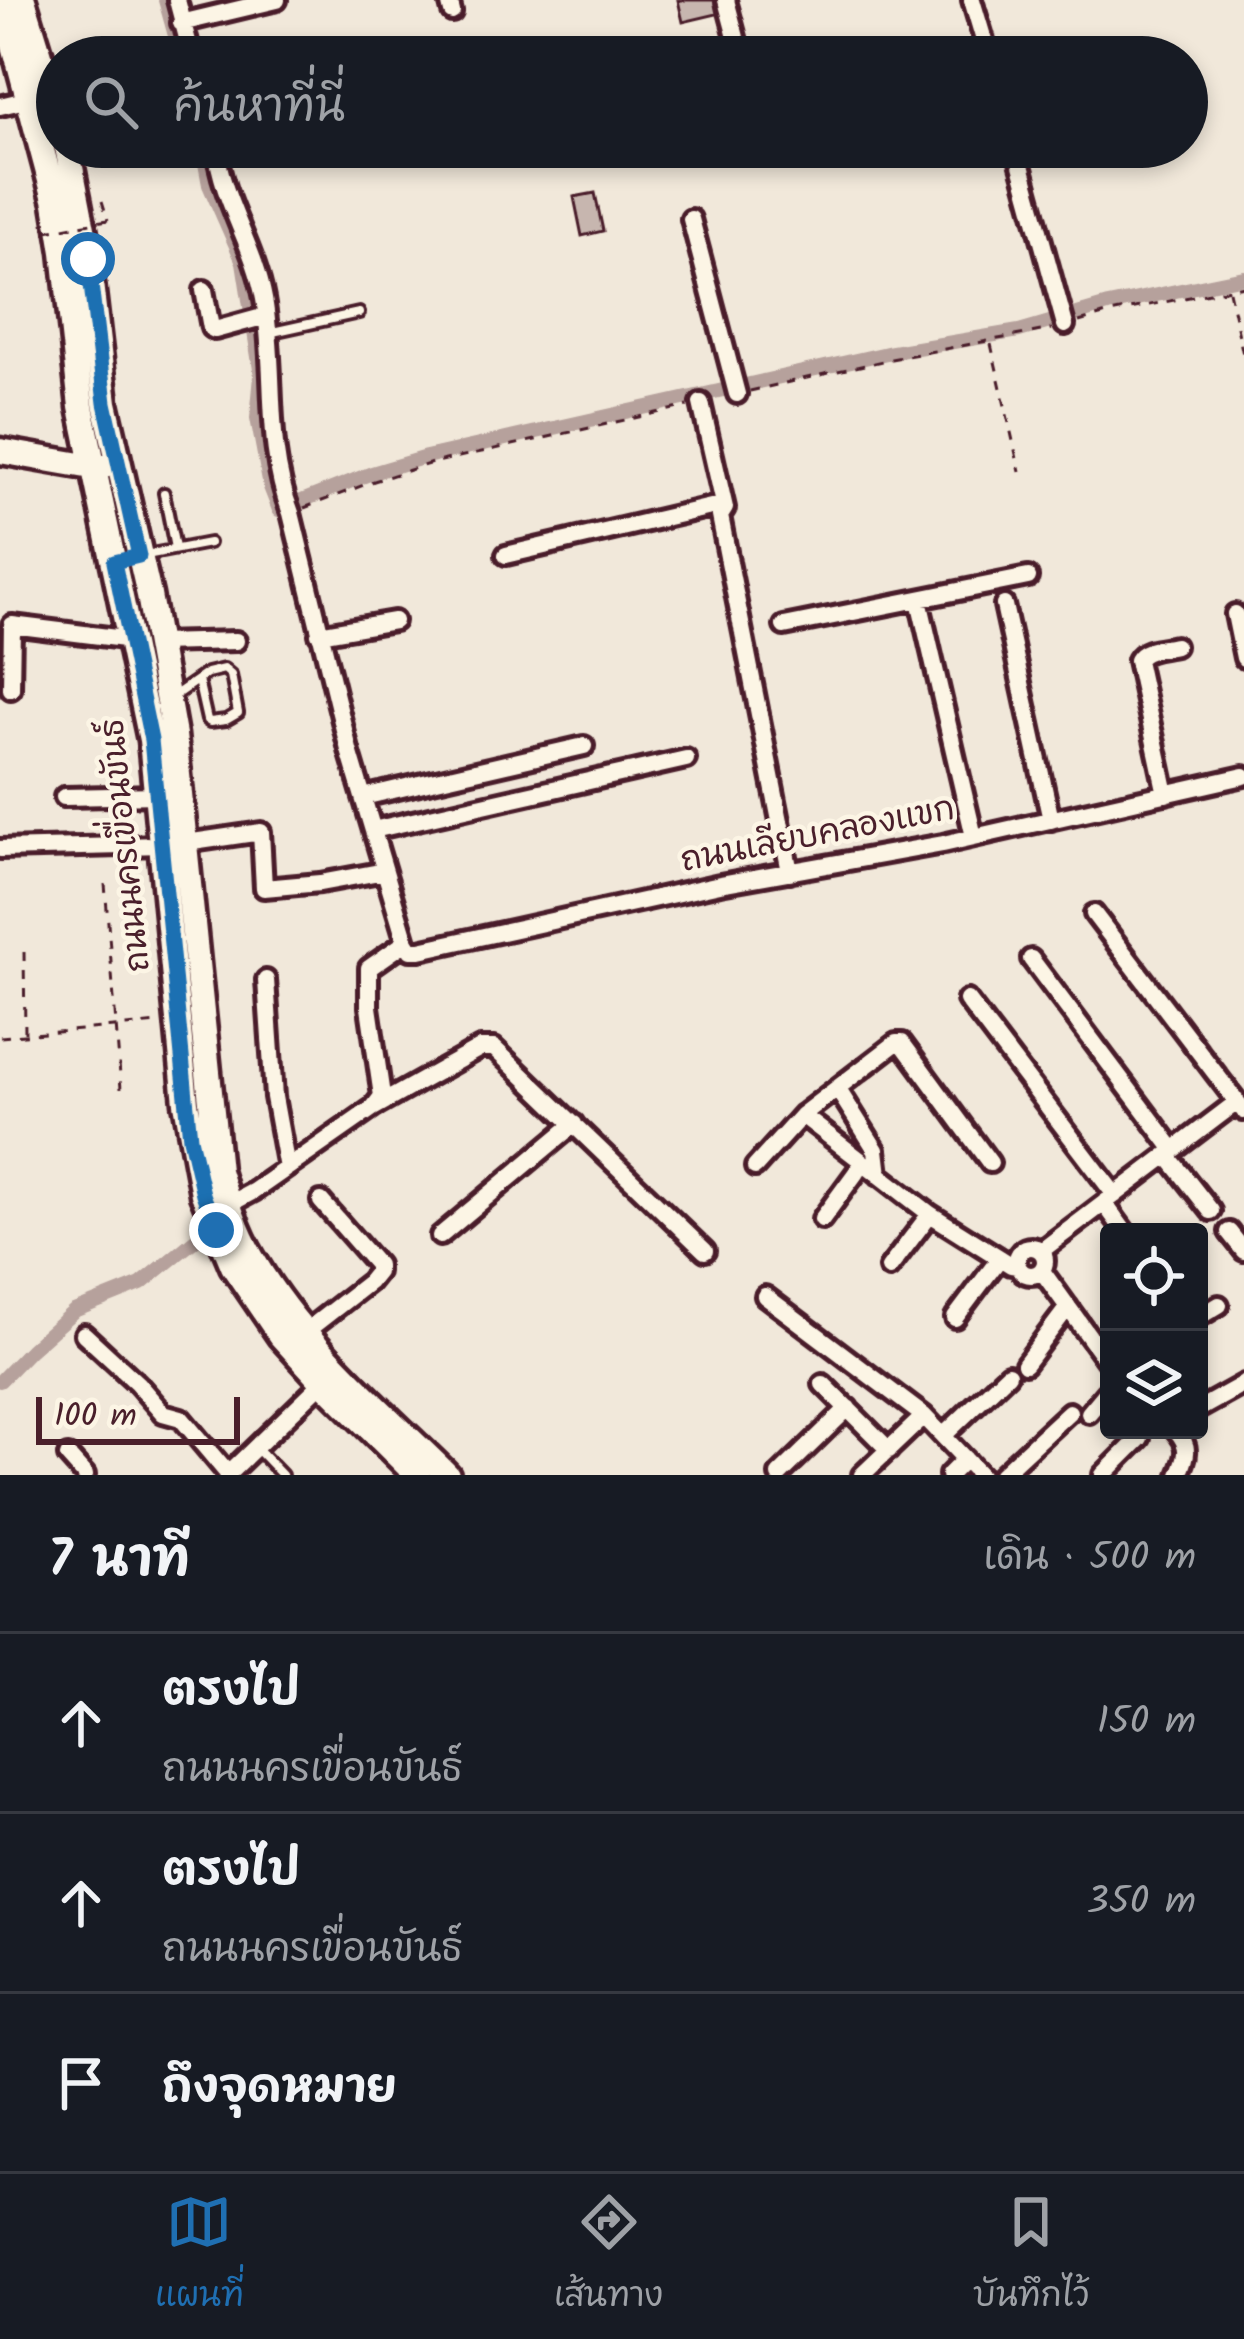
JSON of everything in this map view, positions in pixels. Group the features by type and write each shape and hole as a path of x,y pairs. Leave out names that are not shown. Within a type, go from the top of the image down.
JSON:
{"main road":[{"name":"ถนนนครเขื่อนขันธ์","path":"2,0 36,123"},
{"path":"23,0 36,42"},
{"name":"ถนนนครเขื่อนขันธ์","path":"47,168 64,252 81,407 104,466 145,642 158,795 174,844"},
{"name":"ถนนนครเขื่อนขันธ์","path":"71,168 88,249 105,403 104,466"},
{"path":"0,451 104,466"},
{"name":"ถนนนครเขื่อนขันธ์","path":"145,642 168,700 185,959 233,1266 280,1335 413,1474"},
{"name":"ถนนนครเขื่อนขันธ์","path":"185,959 179,1021 188,1120 220,1206 305,1332 445,1474"}],"street":[{"path":"177,0 186,36"},
{"path":"182,23 277,0"},
{"path":"726,0 736,36"},
{"path":"972,0 983,36"},
{"path":"0,106 30,99"},
{"path":"219,168 222,185 253,254 277,468 406,942 369,968 369,1007 383,1091 374,1108"},
{"path":"1022,168 1064,319"},
{"path":"692,219 735,388"},
{"path":"204,290 211,328 260,322"},
{"path":"701,403 724,504 720,516 790,872"},
{"path":"506,555 724,504"},
{"path":"784,626 1028,577"},
{"path":"919,600 974,837"},
{"path":"1004,605 1051,820"},
{"path":"1234,614 1244,658"},
{"path":"319,634 394,621"},
{"path":"11,689 12,625 145,642 236,641"},
{"path":"1166,794 1137,660 1148,651 1175,646"},
{"path":"363,796 584,746"},
{"path":"374,830 686,759"},
{"name":"ถนนเลียบคลองแขก","path":"406,942 411,950 420,950 701,888 974,837 1244,776"},
{"path":"64,797 158,795"},
{"path":"0,848 174,844 261,832 264,888 385,871"},
{"path":"1041,1251 1241,1107 1094,914"},
{"path":"1031,958 1211,1211"},
{"path":"266,980 274,1097 287,1168"},
{"path":"967,1000 1110,1199 1121,1223"},
{"path":"755,1167 802,1114 890,1046 902,1043 990,1163"},
{"path":"220,1206 254,1191 374,1108 480,1048 494,1048 705,1251"},
{"path":"837,1088 876,1150 879,1175"},
{"path":"802,1114 930,1214 1029,1275 1042,1271"},
{"path":"440,1236 574,1124"},
{"path":"821,1219 863,1163"},
{"path":"305,1332 377,1272 376,1264 321,1202"},
{"path":"889,1268 930,1214"},
{"path":"1229,1232 1244,1251"},
{"path":"1018,1266 1024,1250 1041,1251"},
{"path":"1041,1251 1042,1271"},
{"path":"955,1318 1000,1258"},
{"path":"1042,1271 1100,1351"},
{"path":"765,1296 924,1416 980,1475"},
{"path":"1208,1312 1220,1305"},
{"path":"1025,1364 1068,1307"},
{"path":"84,1334 164,1413 181,1418 228,1474 323,1382"},
{"path":"944,1435 1008,1374"},
{"path":"824,1384 889,1450"},
{"path":"1208,1404 1243,1388"},
{"path":"1089,1413 1100,1400"},
{"path":"779,1475 848,1408"},
{"path":"1001,1475 1069,1412"},
{"path":"862,1475 924,1416"},
{"path":"1102,1475 1139,1439"},
{"path":"1179,1475 1188,1453 1184,1439"},
{"path":"68,1456 85,1475"},
{"path":"949,1475 965,1459"}],"lane":[{"path":"260,322 359,313"},
{"path":"164,493 175,548"},
{"path":"127,559 209,543"},
{"path":"168,700 207,673 224,669 231,675 238,713 226,720 207,720 198,680"},
{"path":"257,1448 282,1475"}],"path":[{"path":"46,231 108,220 102,201"},
{"path":"735,388 991,342 1064,319 1244,286"},
{"path":"1229,289 1244,359"},
{"path":"991,342 1020,472"},
{"path":"291,513 432,463 701,403"},
{"path":"106,884 122,1089"},
{"path":"24,952 25,1036"},
{"path":"0,1037 179,1021"}],"building":[{"path":"678,0 714,0 717,14 683,22"},
{"path":"595,193 603,231 582,236 574,197"}],"waterway":[{"path":"165,0 175,36"},
{"path":"206,168 243,262 261,376 257,418 279,510 426,457 887,353 1019,331 1108,305 1244,277"},
{"path":"0,1381 74,1311 141,1284 216,1223"}],"route":[{"path":"88,259 105,403 139,556 114,562 151,740 190,1138 216,1230"}]}
